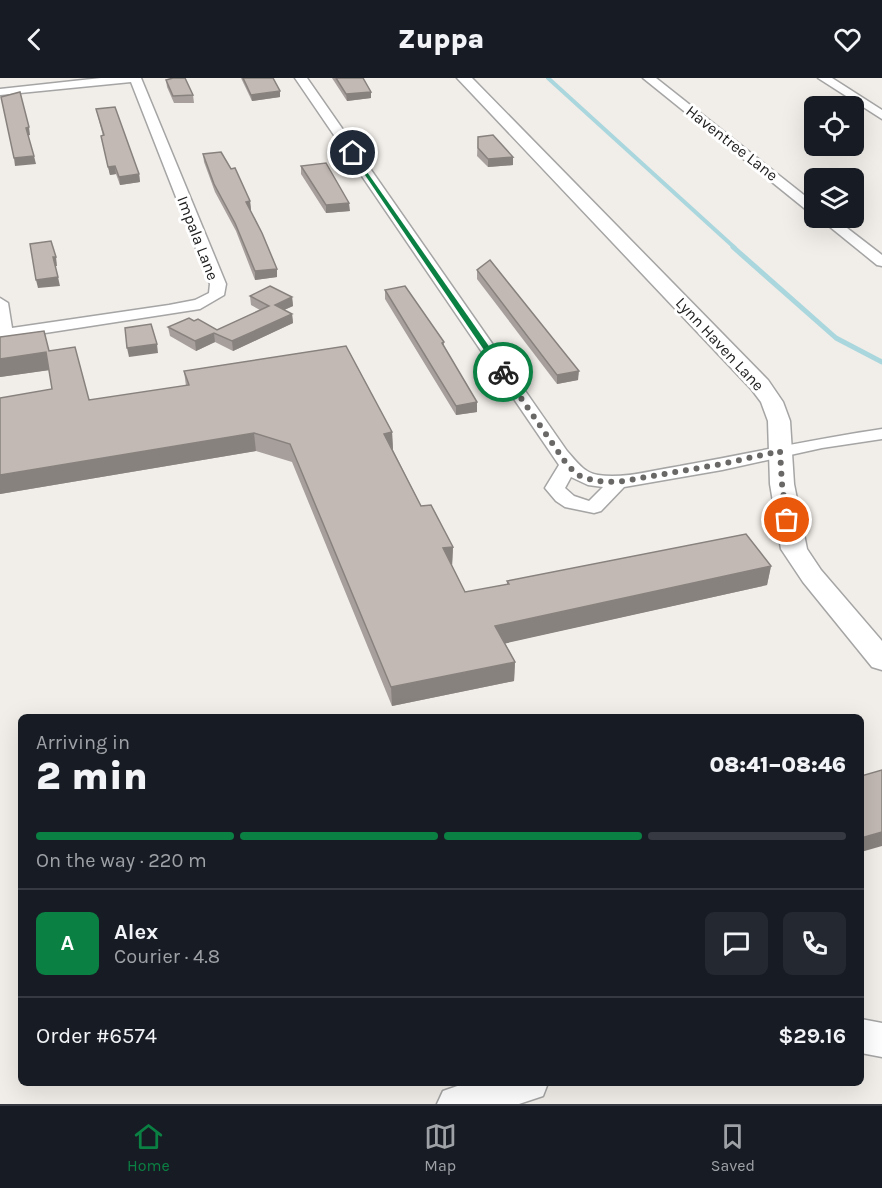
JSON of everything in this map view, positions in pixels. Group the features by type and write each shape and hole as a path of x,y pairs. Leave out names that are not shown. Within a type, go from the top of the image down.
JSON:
{"street":[{"path":"0,92 134,78"},
{"name":"Impala Lane","path":"2,334 169,310 200,304 216,295 218,284 134,78"},
{"path":"301,78 568,466 580,476 595,481 618,482 882,434"},
{"name":"Lynn Haven Lane","path":"464,78 760,385 772,402 779,421 782,484 794,549 812,576 882,660"},
{"name":"Haventree Lane","path":"649,78 804,201"},
{"path":"824,78 882,115"},
{"path":"839,228 882,262"},
{"path":"0,303 2,334"},
{"path":"568,466 555,488 562,498 579,506 594,507 618,482"},
{"path":"864,1037 882,1040"},
{"path":"457,1104 519,1086"}],"building":[{"path":"185,78 193,95 173,96 166,80"},
{"path":"243,78 273,78 280,91 251,95"},
{"path":"336,78 363,78 371,92 346,94"},
{"path":"20,92 29,127 26,128 34,156 14,158 1,97"},
{"path":"115,107 139,174 119,177 115,166 108,167 101,136 104,135 96,109"},
{"path":"493,135 513,157 488,159 478,148 478,137"},
{"path":"221,152 231,169 235,168 250,201 246,202 277,269 255,271 235,223 214,184 203,154"},
{"path":"326,163 349,203 326,205 301,166"},
{"path":"51,241 56,257 53,257 58,277 36,280 30,244"},
{"path":"490,260 579,371 557,375 477,270"},
{"path":"270,286 292,297 275,305 292,314 232,341 214,333 195,341 168,327 189,318 194,321 198,319 217,330 269,306 250,296"},
{"path":"405,286 444,342 442,343 477,402 456,406 385,290"},
{"path":"151,324 157,344 127,348 125,328"},
{"path":"44,331 49,351 75,347 89,400 189,385 184,371 346,346 392,432 384,434 421,506 431,505 453,547 443,548 465,592 509,584 507,581 746,534 771,566 495,626 515,662 391,687 290,444 254,433 0,475 0,398 52,389 46,352 0,359 0,337"},
{"path":"882,770 882,832 864,837 864,775"}],"waterway":[{"path":"548,78 735,248"},
{"path":"733,247 836,338 882,362"}],"way so far":[{"path":"503,372 568,466 580,476 595,481 635,480 780,451 787,520"}],"route":[{"path":"353,153 503,372"}]}
